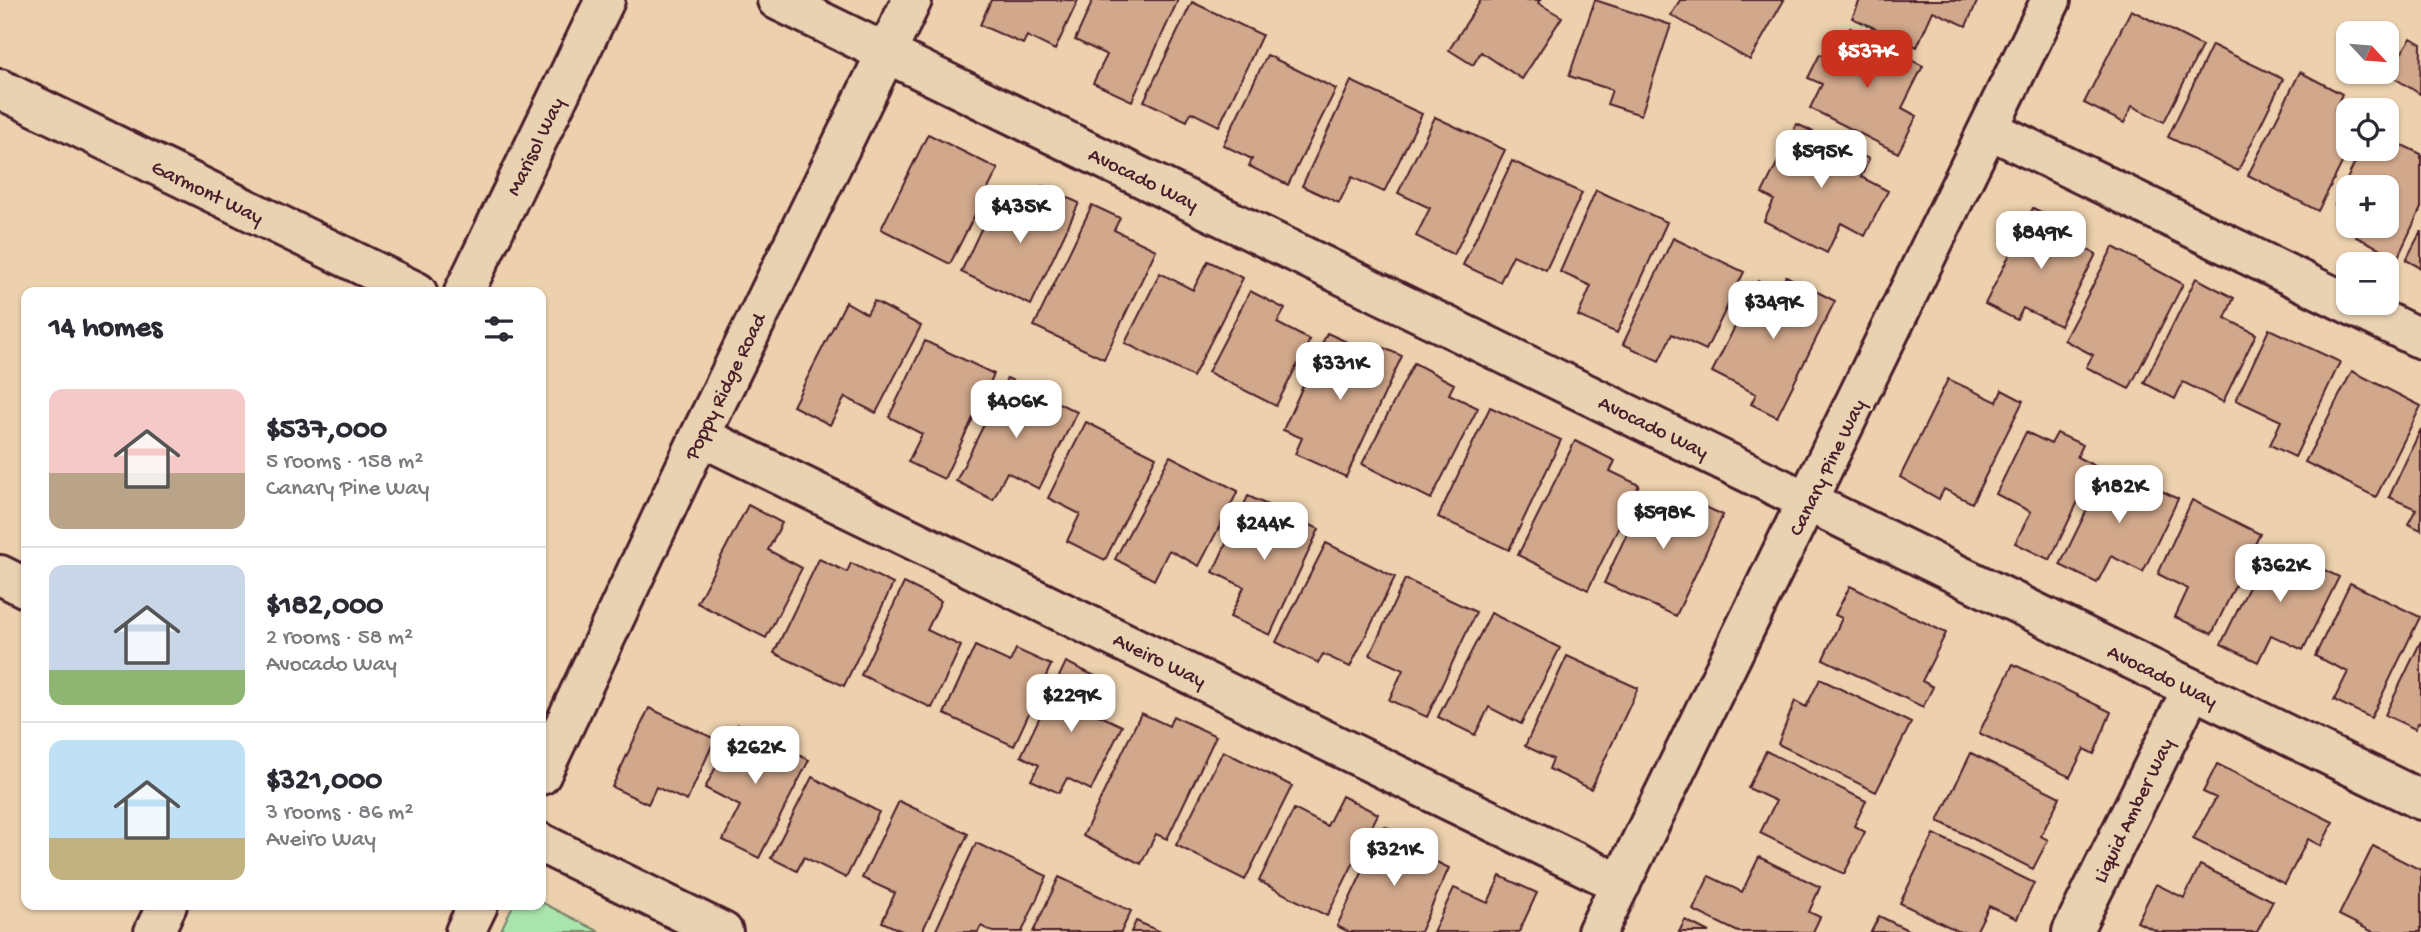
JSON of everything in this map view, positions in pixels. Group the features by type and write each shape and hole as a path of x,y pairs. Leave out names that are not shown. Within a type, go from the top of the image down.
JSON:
{"street":[{"name":"Marisol Way","path":"466,287 605,0"},
{"name":"Avocado Way","path":"777,0 2421,800"},
{"name":"Poppy Ridge Road","path":"546,764 699,436 912,0"},
{"name":"Canary Pine Way","path":"1597,932 1809,502 2051,0"},
{"name":"Garmont Way","path":"0,89 407,287"},
{"path":"1989,129 2421,339"},
{"name":"Aveiro Way","path":"699,436 1621,884"},
{"path":"0,575 21,586"},
{"name":"Liquid Amber Way","path":"2072,932 2192,689"},
{"path":"546,845 723,932"},
{"path":"154,932 165,910"},
{"path":"465,932 476,910"}],"green space":[{"path":"546,905 600,932 500,932 511,910 546,910"}],"building":[{"path":"991,0 1078,0 1055,50 1027,36 1023,44 980,25"},
{"path":"1093,0 1178,0 1132,101 1093,83 1107,55 1075,40"},
{"path":"1481,0 1540,0 1538,3 1562,17 1522,79 1481,52 1473,65 1449,50"},
{"path":"1595,0 1671,25 1641,115 1607,104 1612,90 1569,76"},
{"path":"1680,0 1784,0 1750,60 1671,15"},
{"path":"1860,0 1978,0 1966,26 1933,11 1917,47 1852,18"},
{"path":"1192,2 1262,35 1219,126 1191,112 1187,121 1144,101"},
{"path":"2131,10 2202,46 2164,122 2132,106 2124,123 2084,103"},
{"path":"1850,28 1923,66 1902,108 1917,116 1898,153 1810,108 1822,84 1808,78 1820,54 1833,61"},
{"path":"2411,38 2421,44 2420,94 2399,81 2399,57"},
{"path":"2212,45 2283,79 2238,171 2168,137"},
{"path":"1267,55 1336,89 1288,185 1249,166 1252,159 1223,145"},
{"path":"2300,72 2342,94 2340,98 2336,98 2335,109 2336,161 2343,161 2318,211 2248,175"},
{"path":"1351,81 1422,114 1384,192 1352,177 1339,203 1302,186"},
{"path":"1435,117 1505,150 1454,255 1416,236 1430,208 1398,193"},
{"path":"1797,124 1869,159 1861,177 1888,191 1865,236 1841,223 1827,253 1764,221 1774,200 1762,193"},
{"path":"928,134 998,169 950,264 881,229"},
{"path":"2399,144 2421,154 2421,208 2399,255 2399,252 2388,252 2358,238 2399,238 2399,175 2349,175 2355,161 2399,161"},
{"path":"1512,161 1582,193 1546,270 1513,255 1500,282 1463,265"},
{"path":"1042,186 1079,203 1031,305 961,272 995,199 1029,214"},
{"path":"1596,190 1667,222 1617,333 1578,316 1591,286 1560,272"},
{"path":"1092,205 1120,218 1114,230 1156,250 1104,359 1034,326"},
{"path":"2033,208 2072,228 2067,239 2096,254 2060,326 2023,308 2017,320 1985,304"},
{"path":"2421,231 2421,268 2406,260"},
{"path":"1673,238 1744,272 1706,350 1672,334 1659,361 1623,344"},
{"path":"2113,247 2183,284 2129,389 2086,367 2093,355 2064,340"},
{"path":"1208,261 1243,278 1193,377 1125,343 1160,273 1193,290"},
{"path":"1786,276 1835,301 1777,417 1751,404 1756,394 1712,372 1758,281 1778,291"},
{"path":"2196,278 2234,298 2225,318 2256,334 2223,402 2183,382 2175,399 2144,383"},
{"path":"1250,291 1285,309 1277,323 1310,340 1276,406 1208,372"},
{"path":"874,301 921,326 876,413 845,397 830,425 793,406 846,302 867,314"},
{"path":"2269,329 2340,362 2295,457 2270,445 2281,421 2236,400"},
{"path":"1327,333 1371,353 1375,344 1402,356 1346,477 1295,454 1302,438 1283,430"},
{"path":"925,341 994,374 944,479 908,462 922,434 889,417"},
{"path":"1414,363 1454,384 1449,394 1478,408 1431,499 1362,464"},
{"path":"2352,371 2421,406 2376,497 2305,462"},
{"path":"1007,378 1077,412 1039,489 1007,472 993,500 956,481"},
{"path":"1948,379 1997,402 2002,390 2023,401 1972,503 1944,489 1939,499 1900,477"},
{"path":"1490,407 1561,440 1509,550 1438,517"},
{"path":"1086,422 1156,457 1105,560 1067,541 1080,514 1048,498"},
{"path":"2421,429 2421,530 2408,524 2416,509 2389,497"},
{"path":"2026,432 2051,444 2057,433 2083,445 2077,457 2095,466 2050,560 2015,543 2031,512 1996,494"},
{"path":"1575,441 1615,461 1610,471 1639,485 1588,590 1518,555"},
{"path":"1170,456 1238,491 1199,566 1169,550 1154,580 1115,559"},
{"path":"2109,465 2178,499 2143,572 2111,556 2097,583 2060,565"},
{"path":"1647,490 1678,504 1682,496 1723,515 1676,616 1604,583"},
{"path":"1248,496 1319,529 1270,635 1230,617 1244,587 1213,572"},
{"path":"2192,500 2260,534 2212,634 2175,617 2188,589 2158,574"},
{"path":"748,505 782,523 768,550 802,568 766,638 697,603"},
{"path":"1326,543 1395,577 1350,667 1323,654 1318,663 1276,642"},
{"path":"2270,544 2339,577 2303,650 2271,635 2258,662 2221,644"},
{"path":"819,559 847,572 851,563 893,584 844,686 774,653"},
{"path":"1405,579 1476,612 1427,717 1389,700 1403,670 1370,655"},
{"path":"904,583 941,601 927,630 961,646 932,708 861,675"},
{"path":"2350,583 2420,617 2371,718 2334,700 2348,672 2315,656"},
{"path":"1850,586 1946,633 1922,681 1933,687 1923,707 1823,659 1842,618 1835,615"},
{"path":"1491,613 1560,648 1521,724 1489,707 1475,735 1438,717"},
{"path":"2421,641 2421,724 2418,723 2415,729 2385,715"},
{"path":"975,646 1010,662 1016,649 1051,665 1014,746 944,714"},
{"path":"1567,656 1638,688 1591,789 1549,769 1553,759 1525,746"},
{"path":"1066,662 1101,679 1086,709 1122,726 1091,790 1067,778 1059,793 1031,780 1039,765 1021,756"},
{"path":"2013,664 2111,712 2094,754 2084,749 2070,777 1979,733"},
{"path":"1820,679 1911,723 1876,792 1778,744 1795,701 1806,707"},
{"path":"649,708 715,739 687,801 656,787 648,804 612,787"},
{"path":"1141,713 1169,726 1173,716 1216,736 1167,839 1156,834 1141,864 1083,836"},
{"path":"738,724 809,760 759,858 723,840 740,806 705,788"},
{"path":"1223,751 1292,786 1245,880 1176,845"},
{"path":"1766,751 1866,801 1854,826 1865,832 1844,874 1760,833 1776,801 1748,788"},
{"path":"1971,753 2060,797 2041,836 2048,840 2033,869 1938,821"},
{"path":"2217,764 2333,822 2321,846 2308,839 2285,884 2193,839 2216,798 2203,792"},
{"path":"812,777 879,812 846,878 804,857 797,871 771,858"},
{"path":"1342,796 1378,814 1327,916 1259,881 1294,809 1327,826"},
{"path":"899,801 968,834 922,932 904,932 882,922 895,893 862,878"},
{"path":"1384,826 1414,840 1410,849 1449,868 1420,932 1349,932 1337,926"},
{"path":"1934,834 2034,883 2017,919 1989,906 1976,932 1960,932 1900,903"},
{"path":"976,843 1047,876 1022,932 993,932 981,926 978,932 935,932"},
{"path":"2373,846 2421,870 2421,932 2373,932 2339,915"},
{"path":"1759,857 1820,887 1809,912 1820,917 1813,932 1738,932 1693,910 1709,876 1742,892"},
{"path":"2200,865 2273,901 2257,932 2159,932 2137,922 2156,884 2184,898"},
{"path":"1500,876 1537,893 1519,932 1433,932 1454,888 1488,903"},
{"path":"1059,877 1131,911 1121,932 1033,932"},
{"path":"1879,916 1912,932 1871,932"},
{"path":"1685,920 1709,932 1679,932"},
{"path":"1136,921 1161,932 1131,932"}]}
